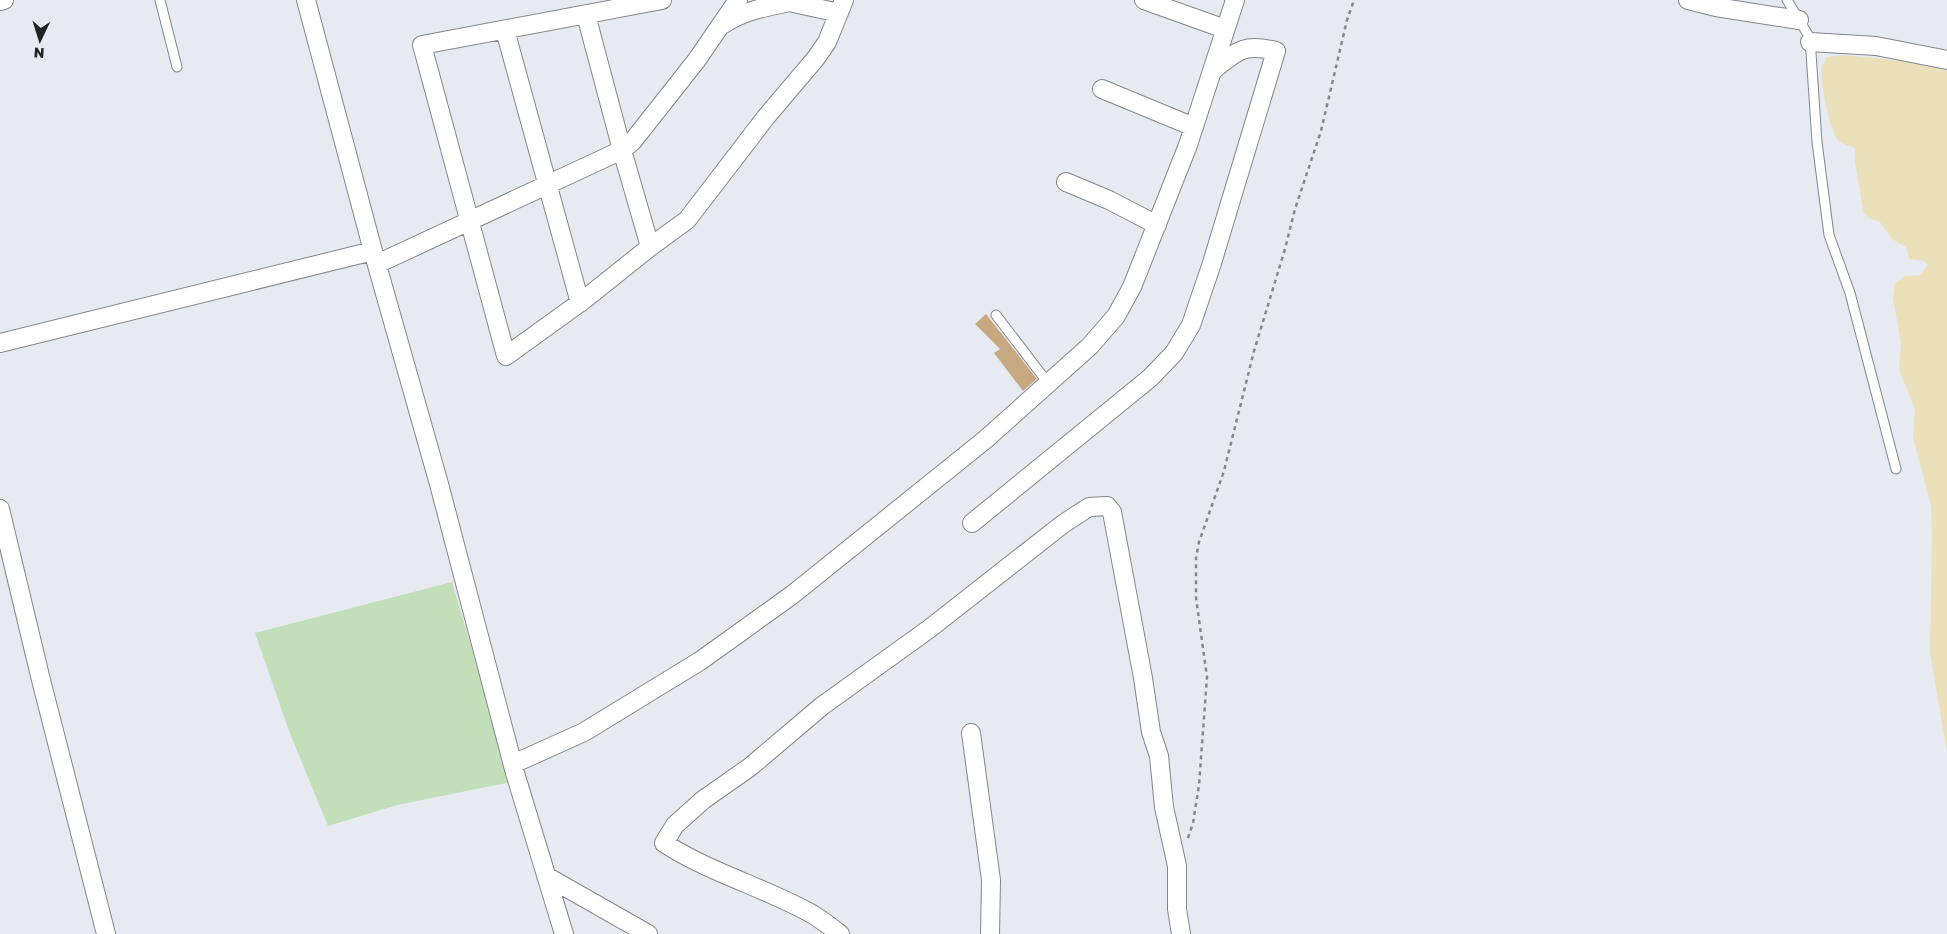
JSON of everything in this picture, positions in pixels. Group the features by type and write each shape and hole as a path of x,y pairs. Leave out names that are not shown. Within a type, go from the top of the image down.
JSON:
{"street":[{"path":"306,0 375,258 439,484 513,764 564,934"},
{"path":"662,0 422,45 506,356 580,303 687,220 766,117 816,58 827,42 842,7 785,1 736,16 720,27"},
{"path":"0,343 375,258 470,221 548,185 622,150 632,142 696,61 738,0"},
{"path":"1144,0 1225,29"},
{"path":"513,764 584,732 700,661 785,600 986,439 1090,346 1116,316 1132,287 1194,127 1236,0"},
{"path":"1688,0 1716,7 1799,20"},
{"path":"586,15 650,247"},
{"path":"505,30 580,303"},
{"path":"1810,42 1876,46 1947,60"},
{"path":"972,522 1150,378 1174,353 1191,325 1212,263 1276,51 1262,48 1245,49 1234,54 1212,71"},
{"path":"1102,88 1194,127"},
{"path":"1066,182 1109,200 1157,224"},
{"path":"840,934 812,914 717,869 687,858 664,843 666,837 675,825 703,800 750,767 822,706 929,629 1063,524 1089,507 1107,506 1112,512 1143,678 1151,732 1159,756 1164,807 1177,866 1177,909 1182,934"},
{"path":"0,508 40,680 106,934"},
{"path":"971,733 992,880 990,934"},
{"path":"546,876 648,934"}],"lane":[{"path":"160,0 177,67"},
{"path":"1787,0 1810,38 1817,142 1829,235 1850,293 1896,469"},
{"path":"996,315 1048,383"}],"path":[{"path":"1177,866 1193,823 1202,756 1207,678 1196,598 1196,558 1199,542 1224,470 1254,350 1285,249 1294,209 1321,131 1347,20 1354,0"}],"green space":[{"path":"452,582 511,782 397,805 328,826 289,731 255,633"}],"sand":[{"path":"1845,55 1919,63 1947,71 1947,752 1930,653 1931,506 1913,437 1915,409 1899,369 1901,344 1893,298 1895,283 1905,276 1920,275 1928,265 1924,261 1909,259 1906,247 1892,239 1880,222 1864,214 1855,162 1855,148 1842,143 1835,135 1822,83 1822,68 1827,57"}],"building":[{"path":"986,314 1037,379 1023,391 994,353 1000,349 975,324"}]}
